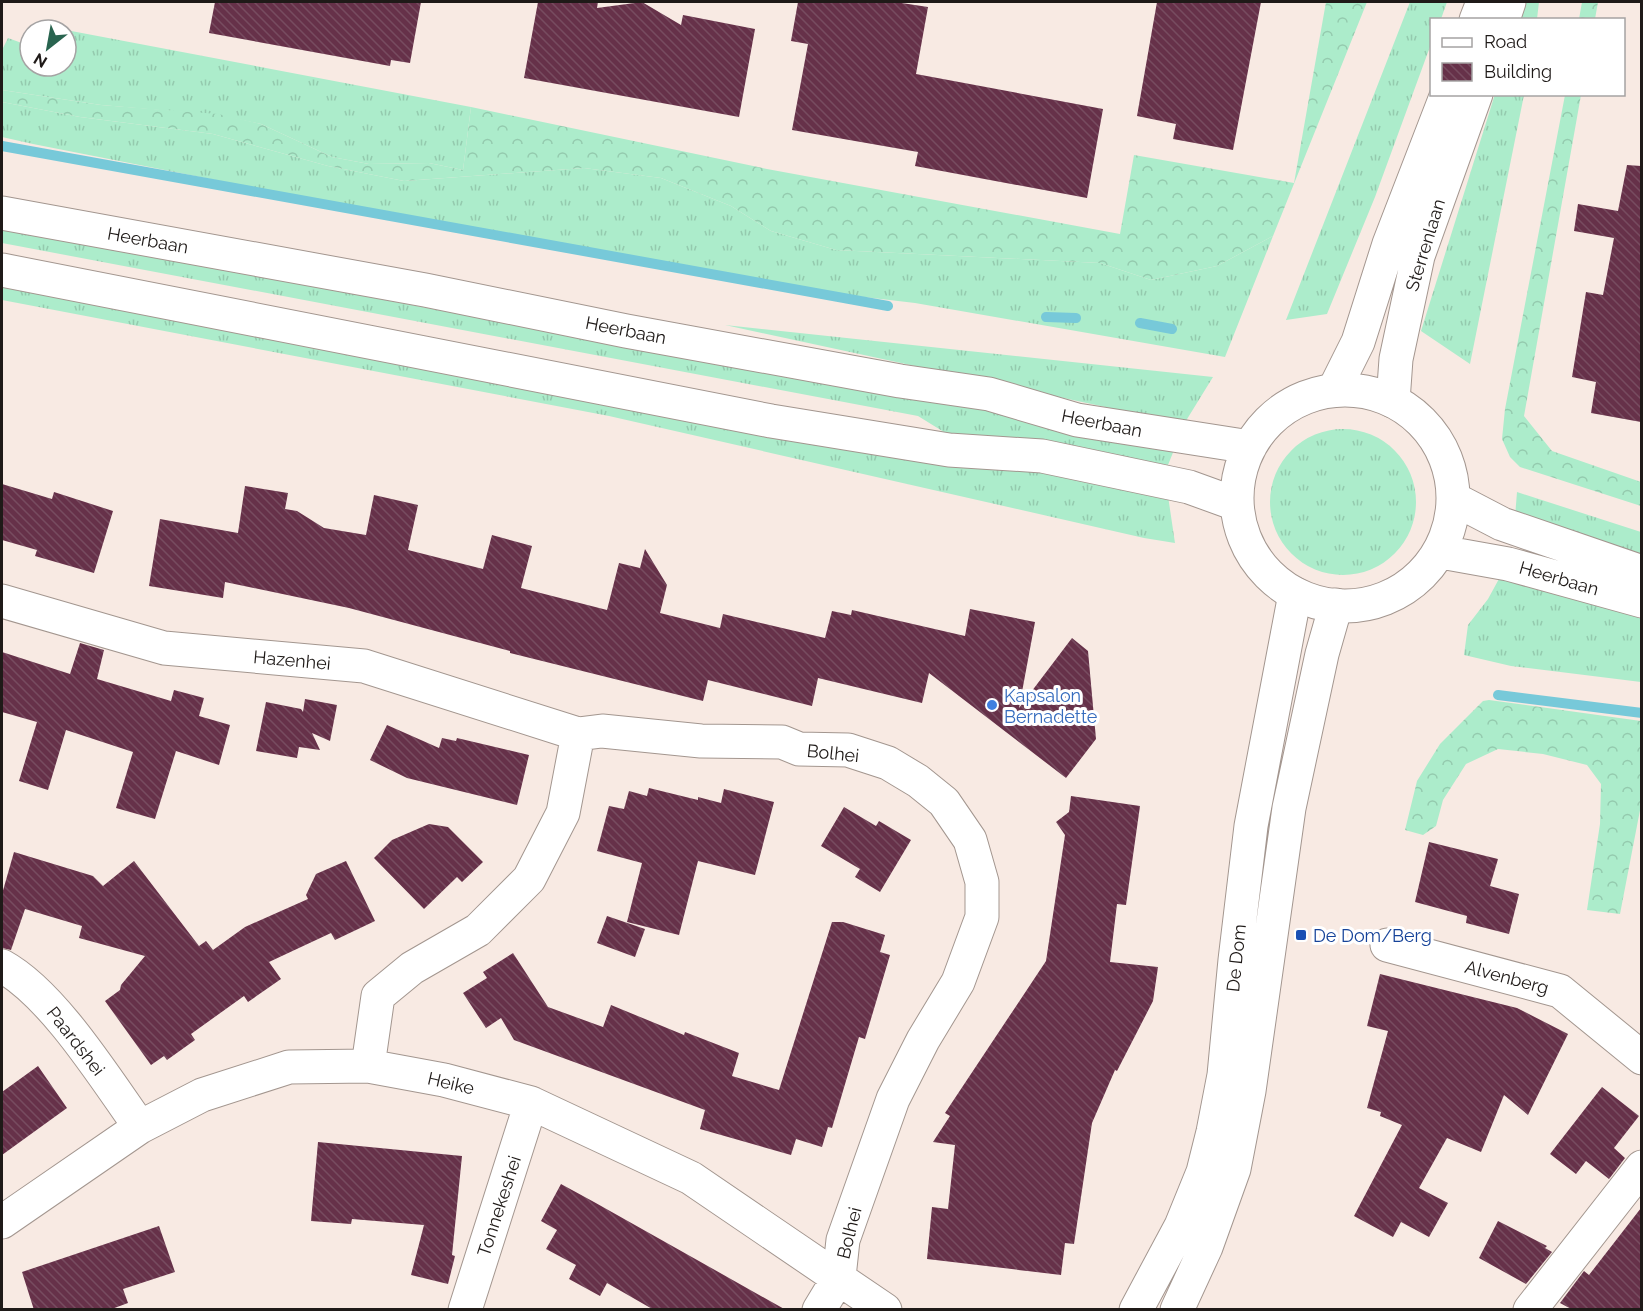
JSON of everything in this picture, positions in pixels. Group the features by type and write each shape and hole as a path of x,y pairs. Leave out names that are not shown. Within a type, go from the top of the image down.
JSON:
{"street":[{"path":"1477,18 1483,2"},
{"path":"1504,18 1509,2"},
{"name":"Sterrenlaan","path":"1334,390 1358,342 1389,244 1446,96"},
{"name":"Sterrenlaan","path":"1393,401 1396,359 1418,256 1475,96"},
{"name":"Heerbaan","path":"2,213 424,290 626,331 900,381 989,394 1077,420 1250,447"},
{"path":"2,270 771,421 950,450 1042,456 1189,487 1236,504"},
{"path":"1334,390 1364,391 1393,401 1423,422 1444,453 1454,500 1452,521 1441,552 1418,580 1388,599 1353,607 1317,603 1295,594 1260,567 1244,537 1236,504 1239,474 1250,447 1271,419 1300,399 1334,390"},
{"name":"Heerbaan","path":"1454,500 1502,524 1641,572"},
{"name":"Heerbaan","path":"1441,552 1508,564 1641,601"},
{"name":"De Dom","path":"1136,1310 1181,1226 1203,1172 1213,1132 1224,1075 1251,826 1295,594"},
{"name":"Hazenhei","path":"2,602 164,648 364,666 578,734"},
{"name":"De Dom","path":"1177,1310 1206,1247 1234,1169 1249,1091 1289,808 1313,692 1336,605"},
{"name":"Bolhei","path":"578,734 602,731 701,741 782,742 798,749 848,750 888,763 918,781 944,802 970,840 982,882 982,917 958,982 923,1040 893,1099 843,1240 839,1277"},
{"path":"368,1066 378,996 412,968 478,930 529,879 563,813 578,734"},
{"name":"Alvenberg","path":"1387,945 1560,991 1641,1058"},
{"name":"Paardshei","path":"2,966 15,973 46,1003 83,1046 140,1127"},
{"name":"Heike","path":"2,1222 140,1127 202,1095 289,1066 368,1066 444,1080 531,1103 691,1178 885,1310"},
{"name":"Tonnekeshei","path":"465,1310 531,1103"},
{"path":"1530,1310 1641,1167"},
{"path":"819,1310 839,1277"}],"green space":[{"path":"1326,2 1367,2 1273,236 1217,266 1151,280 1100,263 836,250 771,231 731,206 661,178 584,168 404,181 328,166 213,134 80,117 2,102 2,90 101,105 218,114 261,124 332,157 369,164 429,163 463,170 471,107 767,169 1120,234 1134,155 1294,183"},
{"path":"1410,2 1447,2 1441,18 1430,18 1430,47 1375,197 1327,314 1286,320"},
{"path":"1523,2 1539,2 1537,18 1519,18"},
{"path":"1582,2 1598,2 1595,18 1579,18"},
{"path":"78,32 471,107 463,170 429,163 369,164 332,157 261,124 218,115 101,105 2,90 2,50 8,38 18,42 18,78 78,78"},
{"path":"1494,96 1524,96 1470,364 1421,331"},
{"path":"1565,96 1581,96 1524,416 1552,451 1641,482 1641,506 1520,467 1510,457 1502,439 1505,409"},
{"path":"2,102 80,117 213,134 328,166 404,181 584,168 661,178 731,206 771,231 836,250 1100,263 1151,280 1217,266 1273,236 1225,357 915,303 727,281 33,144 2,137"},
{"path":"2,228 907,398 987,403 1174,450 1168,465 1039,444 952,437 918,416 2,243"},
{"path":"2,287 562,391 1050,473 1168,496 1175,543 1144,538 609,416 2,300"},
{"path":"725,325 1213,377 1184,424"},
{"path":"1343,429 1371,435 1383,441 1394,451 1404,462 1410,474 1416,502 1410,530 1404,542 1394,553 1383,563 1371,569 1343,575 1315,569 1303,563 1292,553 1282,542 1276,530 1270,502 1276,474 1282,462 1292,451 1303,441 1315,435"},
{"path":"1517,492 1641,532 1641,561 1515,517"},
{"path":"1500,577 1641,611 1641,682 1511,666 1464,655 1468,625 1488,599"},
{"path":"1483,701 1641,721 1641,805 1620,914 1587,910 1600,824 1601,784 1587,765 1543,754 1498,749 1466,764 1443,800 1436,826 1423,835 1405,830 1417,781 1440,744"}],"building":[{"path":"215,2 421,2 410,63 391,60 390,66 209,33"},
{"path":"538,2 598,2 597,8 642,2 681,25 683,15 755,29 739,117 524,78"},
{"path":"798,2 895,2 928,7 916,74 1103,109 1087,198 915,166 918,152 792,130 808,44 791,41"},
{"path":"1157,2 1261,2 1233,150 1173,139 1176,124 1137,116"},
{"path":"1627,165 1641,166 1641,422 1591,413 1596,382 1572,377 1586,292 1603,295 1614,238 1574,231 1578,204 1618,211"},
{"path":"2,484 52,499 54,492 113,511 94,573 35,556 37,550 2,540"},
{"path":"245,486 288,493 285,509 297,511 324,528 366,535 374,495 418,505 408,550 483,569 492,535 532,546 521,588 607,610 619,563 640,568 645,549 667,585 660,613 720,628 723,614 825,638 832,611 851,615 852,610 965,636 970,609 1035,622 1019,708 1072,638 1088,651 1096,739 1066,778 929,673 922,703 818,678 812,706 708,680 703,701 510,653 510,651 349,608 225,582 223,598 149,586 160,519 238,533"},
{"path":"80,643 104,650 97,679 171,701 174,690 204,698 199,716 230,725 219,765 176,751 155,819 116,808 133,752 66,730 48,790 19,781 37,722 2,712 2,652 70,674"},
{"path":"305,699 337,705 330,741 312,733 320,750 299,747 297,758 256,751 266,702 301,709 303,712"},
{"path":"387,725 439,748 442,738 456,741 457,738 529,755 517,805 407,778 370,760"},
{"path":"649,788 721,803 724,789 774,802 755,875 698,861 679,935 627,922 642,863 597,851 609,806 624,809 629,791 647,796"},
{"path":"1071,796 1140,806 1126,905 1117,904 1110,962 1158,967 1153,1001 1117,1071 1115,1070 1092,1123 1074,1244 1065,1243 1061,1275 927,1259 932,1207 948,1209 955,1145 933,1142 950,1116 945,1113 1046,961 1065,835 1056,822 1069,812"},
{"path":"844,807 876,826 879,821 911,840 880,892 855,877 860,869 821,846"},
{"path":"429,824 448,827 483,862 462,882 457,877 424,909 374,858 392,840"},
{"path":"1429,842 1498,859 1490,886 1519,894 1509,934 1466,923 1467,916 1415,902"},
{"path":"14,852 93,876 103,886 134,861 199,946 206,941 213,950 245,927 308,899 306,895 316,874 346,861 375,921 335,940 331,933 269,962 281,979 248,1002 244,996 191,1034 195,1040 167,1060 164,1056 151,1065 105,1001 120,990 121,985 145,956 79,938 82,926 25,909 11,950 2,948 2,894"},
{"path":"607,916 645,929 635,957 597,943"},
{"path":"832,922 843,922 885,935 880,952 890,955 865,1039 859,1037 832,1128 828,1127 822,1147 796,1139 791,1155 700,1129 705,1110 514,1040 501,1018 486,1028 463,993 487,978 483,972 513,953 548,1007 603,1027 611,1005 684,1035 685,1032 739,1053 732,1076 779,1090"},
{"path":"1380,974 1517,1008 1568,1034 1528,1115 1504,1095 1481,1152 1447,1138 1419,1188 1448,1203 1429,1237 1401,1222 1393,1237 1354,1216 1402,1125 1380,1116 1381,1112 1367,1108 1388,1031 1367,1026"},
{"path":"38,1066 67,1108 2,1155 2,1092"},
{"path":"1602,1087 1639,1116 1614,1148 1625,1158 1609,1179 1586,1161 1576,1174 1550,1154"},
{"path":"318,1142 462,1156 452,1255 455,1256 448,1284 411,1275 424,1225 352,1219 351,1224 311,1221"},
{"path":"561,1184 786,1310 654,1310 607,1283 600,1296 569,1279 576,1265 546,1249 557,1230 541,1221"},
{"path":"1641,1208 1641,1310 1573,1310 1560,1303 1584,1271 1589,1275"},
{"path":"1498,1221 1547,1246 1545,1248 1552,1252 1526,1284 1479,1258"},
{"path":"159,1226 175,1272 123,1289 128,1303 109,1310 34,1310 22,1272"}],"waterway":[{"path":"2,146 888,306"},
{"path":"1046,317 1076,318"},
{"path":"1140,323 1172,329"},
{"path":"1498,695 1642,713"}],"place":[{"name":"Kapsalon Bernadette","path":"992,705"},
{"name":"De Dom/Berg","path":"1301,935"}]}
